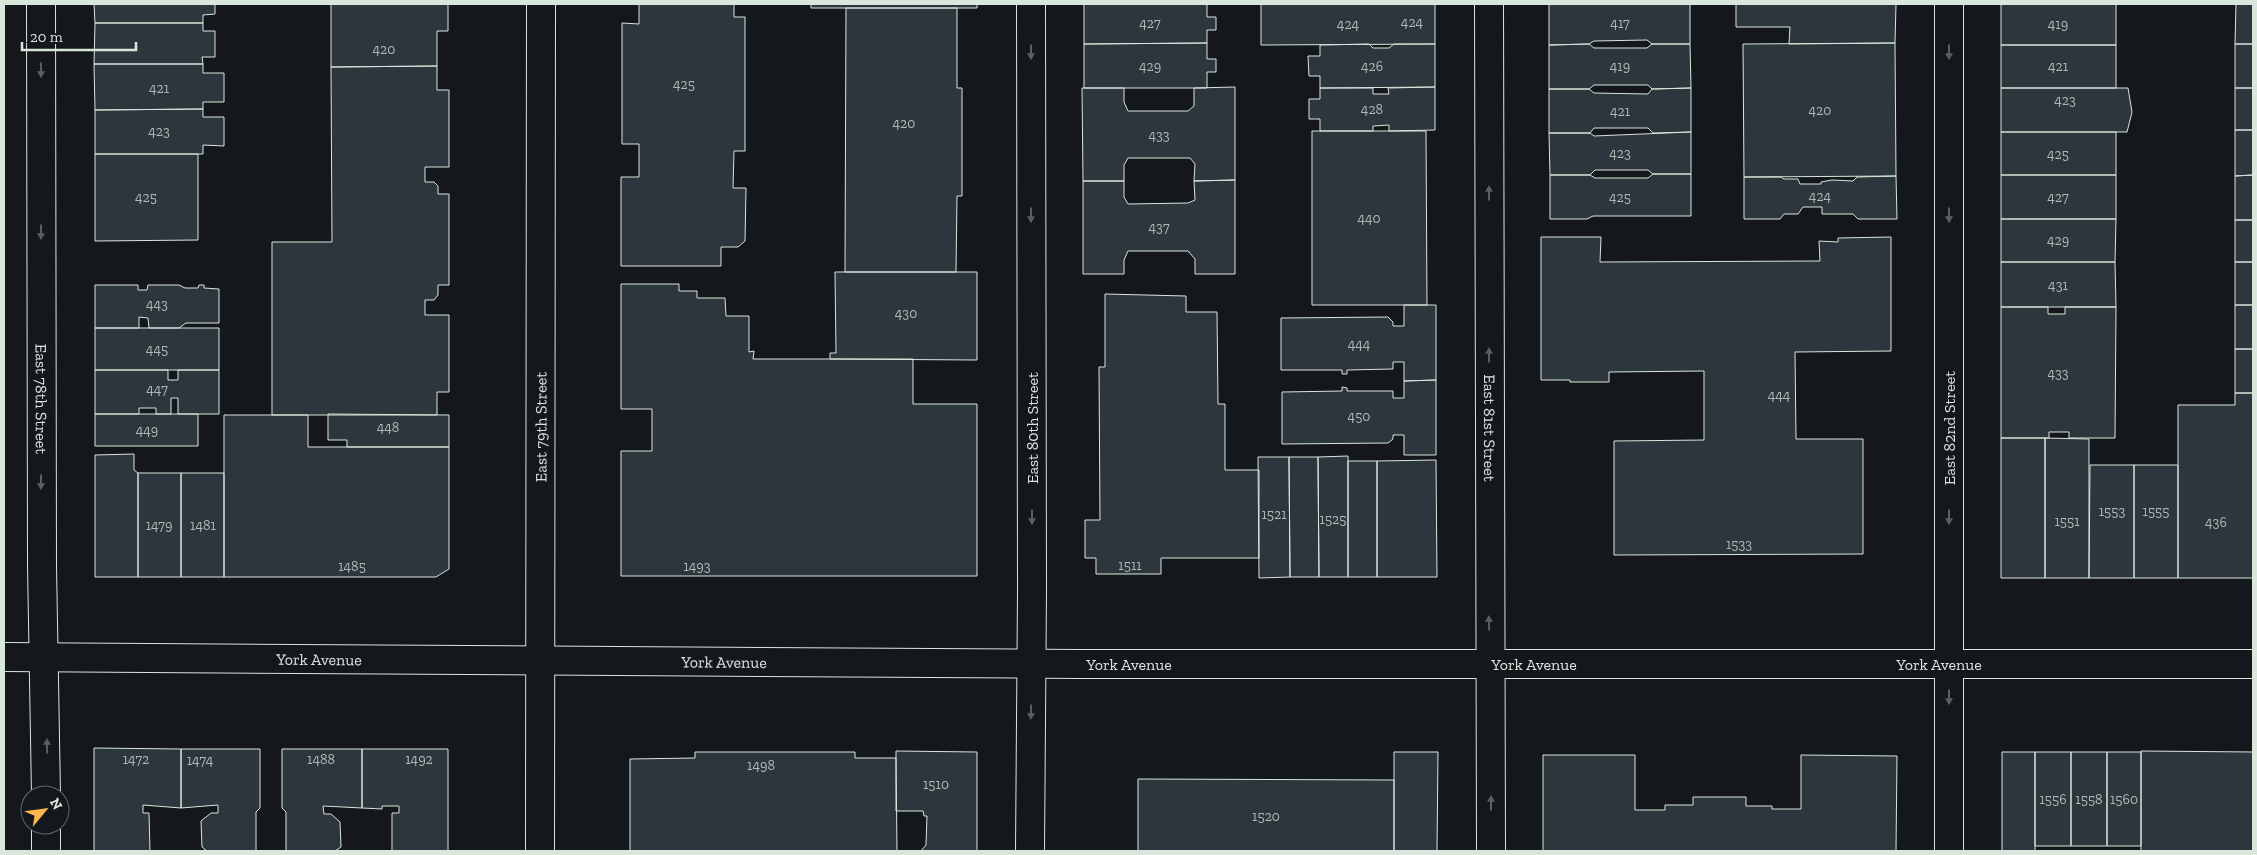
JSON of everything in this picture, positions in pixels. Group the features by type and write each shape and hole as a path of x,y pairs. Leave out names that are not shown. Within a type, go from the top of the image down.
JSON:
{"street":[{"name":"East 78th Street","path":"41,4 42,564 46,785"},
{"name":"East 79th Street","path":"540,851 541,4"},
{"name":"East 80th Street","path":"1030,851 1031,4"},
{"name":"East 81st Street","path":"1489,4 1491,851"},
{"name":"East 82nd Street","path":"1949,4 1949,851"},
{"name":"York Avenue","path":"4,657 1031,664 2253,664"},
{"path":"46,835 46,851"}],"building":[{"path":"94,4 215,4 215,14 203,15 203,23 95,23"},
{"path":"331,4 448,4 448,31 437,31 437,66 331,67"},
{"path":"639,4 734,4 734,17 745,17 745,151 734,151 733,188 746,188 745,241 738,247 721,247 721,266 621,266 621,177 639,177 639,144 622,144 622,23 639,24"},
{"path":"811,4 977,4 977,8 811,8"},
{"path":"1084,4 1207,4 1207,17 1216,17 1216,30 1207,30 1207,43 1084,44"},
{"path":"1261,4 1435,4 1435,44 1261,45"},
{"path":"1549,4 1690,4 1690,44 1652,44 1647,40 1594,41 1589,44 1549,45"},
{"path":"1736,4 1896,4 1895,43 1789,44 1790,27 1736,27"},
{"path":"2001,4 2116,4 2116,45 2001,45"},
{"path":"2236,4 2253,4 2253,44 2235,44"},
{"path":"846,8 957,8 957,88 962,88 962,196 957,196 956,272 845,272"},
{"path":"95,23 203,23 203,31 215,31 215,57 202,57 203,64 94,64"},
{"path":"1207,43 1207,59 1216,59 1216,72 1207,72 1207,88 1084,88 1084,44"},
{"path":"1895,43 1896,176 1744,177 1743,44"},
{"path":"1369,44 1373,48 1389,48 1394,44 1435,44 1435,87 1320,88 1320,76 1309,76 1308,56 1320,56 1320,45"},
{"path":"1589,44 1594,48 1647,48 1652,44 1690,44 1691,88 1652,89 1648,85 1594,85 1589,89 1549,89 1549,45"},
{"path":"2235,44 2253,44 2253,88 2235,88"},
{"path":"2001,45 2116,45 2116,88 2001,88"},
{"path":"94,64 203,64 203,73 224,73 224,102 203,102 203,109 95,110"},
{"path":"437,66 437,90 449,90 449,167 425,167 425,182 434,182 438,186 438,194 449,194 449,285 438,285 438,295 434,300 425,300 425,315 449,315 449,392 437,392 437,415 272,415 272,242 332,242 331,67"},
{"path":"1235,87 1235,180 1194,181 1195,164 1190,158 1128,158 1124,165 1124,181 1083,181 1082,88 1124,88 1124,102 1128,111 1188,111 1194,106 1194,88"},
{"path":"1435,87 1435,130 1389,131 1389,125 1373,126 1373,131 1320,131 1320,119 1309,119 1309,99 1320,99 1320,88 1373,88 1373,94 1389,94 1388,88"},
{"path":"1691,88 1691,132 1653,133 1648,128 1594,128 1590,133 1549,133 1549,89 1589,89 1594,93 1648,94 1652,89"},
{"path":"2001,88 2128,88 2132,112 2127,132 2001,132"},
{"path":"2235,88 2253,88 2253,130 2235,130"},
{"path":"203,109 203,117 224,117 224,146 203,145 203,154 95,154 95,110"},
{"path":"2235,130 2253,130 2253,175 2235,176"},
{"path":"1312,131 1426,131 1427,305 1312,305"},
{"path":"1691,132 1691,174 1653,174 1648,170 1595,170 1590,175 1550,175 1549,133 1590,133 1594,136"},
{"path":"2001,132 2116,132 2116,175 2001,175"},
{"path":"95,154 198,154 198,240 95,241"},
{"path":"1653,174 1691,174 1691,216 1593,216 1587,219 1550,219 1550,175 1590,175 1595,178 1648,178"},
{"path":"2001,175 2116,175 2116,219 2001,219"},
{"path":"2253,175 2253,220 2235,220 2235,176"},
{"path":"1896,176 1897,219 1858,219 1853,214 1822,214 1822,207 1803,207 1798,214 1784,214 1780,219 1744,219 1744,177 1781,177 1784,179 1798,179 1800,184 1821,184 1821,182 1832,180 1853,181 1857,177"},
{"path":"1235,180 1235,274 1195,274 1195,259 1188,251 1128,251 1124,260 1124,274 1083,274 1083,181 1124,181 1124,197 1128,204 1188,203 1195,200 1194,181"},
{"path":"2001,219 2116,219 2115,262 2001,262"},
{"path":"2235,220 2253,220 2253,262 2235,262"},
{"path":"1541,237 1601,237 1600,262 1820,261 1819,241 1838,242 1838,238 1891,237 1891,351 1795,352 1796,439 1863,439 1863,554 1614,555 1614,441 1704,440 1704,371 1609,372 1609,382 1541,380"},
{"path":"2001,262 2115,262 2116,307 2001,307"},
{"path":"2235,262 2253,262 2253,305 2235,305"},
{"path":"835,272 977,272 977,360 830,359 830,353 836,353"},
{"path":"621,284 679,284 679,291 697,291 697,298 725,298 726,316 749,316 749,352 754,351 753,359 913,359 913,404 977,404 977,576 621,576 621,451 652,451 652,409 621,409"},
{"path":"95,285 138,285 138,290 147,290 148,285 179,285 185,288 198,288 199,285 204,285 204,288 219,289 219,323 186,323 179,328 149,328 148,318 139,317 139,328 95,328"},
{"path":"1105,294 1186,296 1186,312 1217,312 1218,404 1225,404 1225,470 1259,470 1259,558 1161,558 1161,574 1096,574 1096,558 1085,558 1085,520 1100,520 1099,367 1105,367"},
{"path":"1404,305 1436,305 1436,380 1404,381 1404,362 1393,362 1393,369 1347,370 1347,374 1342,374 1342,370 1281,370 1281,318 1388,317 1393,322 1393,326 1404,326"},
{"path":"2235,305 2253,305 2253,349 2235,349"},
{"path":"2001,307 2048,307 2048,314 2065,314 2065,307 2116,307 2115,438 2069,438 2069,432 2049,432 2049,438 2001,438"},
{"path":"95,328 219,328 219,370 95,370"},
{"path":"2235,349 2253,349 2253,393 2235,393"},
{"path":"95,370 168,370 168,380 178,380 178,370 219,370 219,414 178,414 178,398 171,398 171,414 156,414 156,408 139,408 139,414 95,414"},
{"path":"1436,380 1436,455 1404,455 1404,435 1393,435 1393,439 1388,443 1282,444 1282,392 1342,391 1342,387 1347,388 1347,391 1393,391 1393,398 1404,398 1404,381"},
{"path":"2235,393 2253,393 2253,578 2178,578 2178,405 2235,405"},
{"path":"95,414 198,414 198,446 95,446"},
{"path":"328,414 449,415 449,447 347,447 347,440 328,440"},
{"path":"224,415 308,415 308,447 449,447 449,569 436,577 224,577"},
{"path":"2001,438 2045,438 2045,578 2001,578"},
{"path":"2045,438 2089,439 2089,578 2045,578"},
{"path":"134,454 134,470 138,473 138,577 95,577 95,455"},
{"path":"1348,456 1348,577 1319,577 1318,457"},
{"path":"1258,457 1289,457 1290,577 1259,578"},
{"path":"1289,457 1318,457 1319,577 1290,577"},
{"path":"1436,460 1437,577 1377,577 1377,461"},
{"path":"1348,461 1377,461 1377,577 1348,577"},
{"path":"2090,465 2134,465 2134,578 2089,578"},
{"path":"2134,465 2178,465 2178,578 2134,578"},
{"path":"138,473 181,473 181,577 138,577"},
{"path":"181,473 224,473 224,577 181,577"},
{"path":"94,748 181,749 181,808 143,805 143,813 149,813 150,851 94,851"},
{"path":"181,749 260,749 260,808 256,812 256,851 207,851 202,847 201,821 211,813 218,813 218,805 181,808"},
{"path":"282,749 362,749 362,808 323,806 324,814 331,814 340,822 341,847 335,851 286,851 286,812 282,808"},
{"path":"362,749 448,749 448,851 392,851 392,813 399,813 399,806 382,806 382,809 362,808"},
{"path":"896,751 977,752 977,851 921,851 926,845 927,816 924,816 923,811 896,811"},
{"path":"2141,751 2253,752 2253,851 2141,851"},
{"path":"695,752 855,752 855,758 896,758 897,851 630,851 630,759 695,758"},
{"path":"1394,752 1438,752 1437,851 1394,851"},
{"path":"2002,752 2035,752 2035,851 2002,851"},
{"path":"2035,752 2071,752 2071,846 2035,846"},
{"path":"2071,752 2107,752 2107,846 2071,846"},
{"path":"2107,752 2141,752 2141,846 2107,846"},
{"path":"1543,755 1635,755 1635,810 1665,810 1665,805 1693,805 1693,797 1746,797 1746,806 1772,806 1772,809 1801,809 1801,755 1897,756 1896,851 1543,851"},
{"path":"1138,779 1394,780 1394,851 1138,851"}]}
